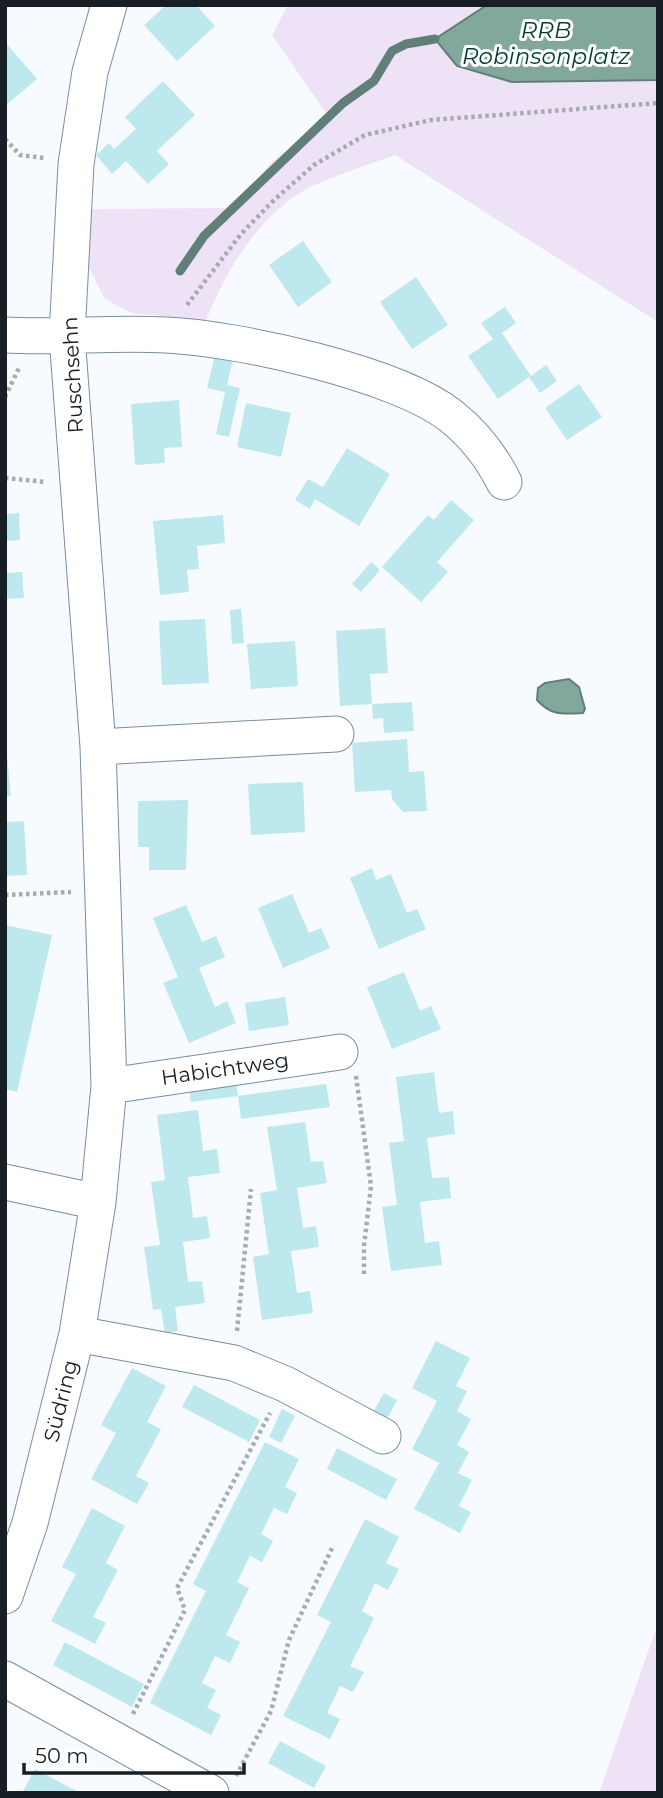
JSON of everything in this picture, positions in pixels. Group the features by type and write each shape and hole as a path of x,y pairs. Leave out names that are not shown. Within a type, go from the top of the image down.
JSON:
{"street":[{"name":"Ruschsehn","path":"103,890 98,747 67,336 76,164 90,72 109,5"},
{"path":"5,335 167,335 284,353 392,385 450,415 489,452 504,482"},
{"path":"98,747 336,734"},
{"name":"Südring","path":"5,1596 30,1523 77,1334 98,1202 109,1086 103,890"},
{"name":"Habichtweg","path":"109,1086 340,1052"},
{"path":"5,1182 98,1202"},
{"path":"77,1334 234,1363 285,1384 383,1436"},
{"path":"5,1679 119,1741 222,1787"}],"path":[{"path":"167,335 199,286 258,217 314,165 365,135 431,120 658,103"},
{"path":"5,139 20,155 76,164"},
{"path":"5,478 80,486"},
{"path":"5,895 103,890"},
{"path":"340,1052 356,1076 371,1186 363,1246 364,1277"},
{"path":"234,1363 251,1189"},
{"path":"119,1741 185,1610 177,1587 260,1432"},
{"path":"222,1787 271,1711 289,1640 333,1546"}],"shaded area":[{"path":"288,5 658,5 658,322 395,155 303,191 271,216 233,265 206,320 131,313 105,299 89,268 91,209 231,208 274,160 330,119 272,35"},
{"path":"658,1623 658,1793 599,1793"}],"water":[{"name":"RRB Robinsonplatz","path":"487,5 658,5 658,80 512,82 457,66 435,39"},
{"path":"569,679 579,687 585,709 583,713 563,714 552,711 537,700 538,688 545,683"}],"building":[{"path":"166,5 196,5 215,26 177,61 144,25"},
{"path":"5,42 37,79 5,106"},
{"path":"163,81 195,115 157,151 169,164 148,184 126,161 112,174 96,155 109,143 114,149 136,129 125,117"},
{"path":"303,241 332,282 298,307 269,265"},
{"path":"416,277 448,325 412,349 380,302"},
{"path":"505,307 516,323 502,333 531,376 546,365 557,381 540,393 529,377 498,399 468,356 493,339 481,323"},
{"path":"215,355 233,359 227,385 240,388 229,437 216,434 225,392 207,388"},
{"path":"579,384 602,417 567,440 545,408"},
{"path":"179,400 182,447 164,448 165,463 135,465 131,404"},
{"path":"246,403 291,413 281,457 237,447"},
{"path":"347,448 390,474 359,526 315,499 310,509 295,500 308,479 323,487"},
{"path":"451,500 474,520 437,562 448,572 421,602 382,567 428,515 434,520"},
{"path":"19,513 20,540 5,541 5,514"},
{"path":"223,515 225,543 197,546 199,569 187,570 189,592 160,595 153,521"},
{"path":"371,562 380,570 361,592 352,584"},
{"path":"22,572 24,598 5,599 5,573"},
{"path":"241,609 244,643 232,644 230,610"},
{"path":"205,619 209,683 162,685 159,621"},
{"path":"385,628 388,673 370,674 372,704 340,706 336,631"},
{"path":"295,641 298,686 251,689 247,644"},
{"path":"412,702 414,731 384,733 383,718 373,719 372,704"},
{"path":"5,734 11,796 5,796"},
{"path":"407,739 409,772 424,771 427,811 403,812 392,799 391,790 355,792 352,743"},
{"path":"303,782 305,832 251,835 248,784"},
{"path":"188,800 186,870 149,870 149,847 138,847 138,801"},
{"path":"24,821 27,875 5,876 5,822"},
{"path":"372,868 376,880 391,874 407,913 417,909 426,929 379,949 350,878"},
{"path":"292,894 309,933 321,928 330,948 283,968 258,908"},
{"path":"186,905 202,942 216,936 225,957 199,968 215,1007 227,1001 236,1023 189,1043 163,983 178,977 153,918"},
{"path":"5,925 52,935 17,1092 5,1089"},
{"path":"404,972 420,1011 431,1006 441,1029 392,1049 367,987"},
{"path":"285,997 289,1025 249,1031 245,1003"},
{"path":"434,1072 439,1113 453,1111 455,1134 427,1138 432,1178 449,1177 451,1198 420,1202 425,1243 439,1241 442,1265 391,1271 382,1207 397,1205 389,1143 404,1141 396,1077"},
{"path":"235,1076 238,1096 191,1102 188,1082"},
{"path":"326,1084 330,1107 241,1119 238,1096"},
{"path":"198,1110 203,1151 217,1149 220,1173 188,1177 193,1218 207,1216 210,1238 183,1242 188,1282 202,1281 205,1303 175,1307 178,1331 165,1333 161,1309 153,1310 144,1247 160,1245 151,1182 165,1180 157,1115"},
{"path":"305,1122 311,1162 323,1161 327,1183 297,1188 303,1228 316,1226 319,1247 291,1251 297,1293 310,1291 313,1313 262,1320 253,1257 269,1254 260,1193 277,1190 267,1127"},
{"path":"436,1341 470,1358 456,1386 467,1391 457,1411 471,1419 457,1445 469,1452 458,1473 472,1480 459,1506 471,1512 460,1533 414,1509 439,1463 412,1449 437,1401 412,1388"},
{"path":"132,1368 166,1386 147,1422 161,1429 136,1476 149,1483 137,1504 91,1479 116,1433 101,1425"},
{"path":"194,1385 260,1420 249,1442 182,1407"},
{"path":"384,1393 397,1400 386,1421 372,1414"},
{"path":"282,1409 295,1416 281,1443 269,1437"},
{"path":"265,1442 299,1459 285,1487 297,1493 287,1514 274,1508 261,1534 273,1541 262,1562 250,1556 237,1582 249,1588 226,1635 240,1642 230,1663 215,1656 202,1683 216,1690 207,1708 221,1715 211,1735 150,1703 206,1591 193,1584"},
{"path":"337,1448 397,1479 386,1500 327,1469"},
{"path":"92,1508 125,1526 106,1563 118,1570 93,1617 106,1623 95,1644 51,1621 76,1574 62,1567"},
{"path":"365,1519 399,1537 386,1563 399,1569 388,1590 375,1583 362,1611 374,1618 350,1666 364,1672 353,1692 340,1686 327,1713 340,1719 330,1739 283,1716 331,1622 317,1615"},
{"path":"65,1642 144,1684 132,1707 53,1665"},
{"path":"280,1741 326,1766 314,1788 268,1763"},
{"path":"35,1769 80,1793 22,1793"}],"waterway":[{"path":"180,271 204,236 343,103 374,81 392,51 406,44 435,39"}]}
